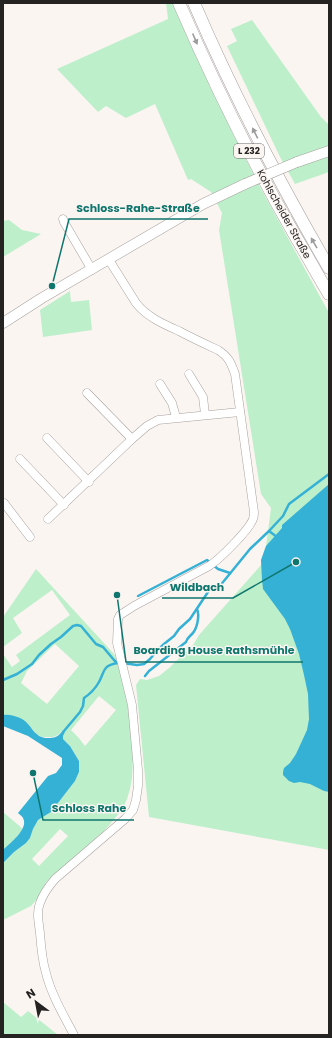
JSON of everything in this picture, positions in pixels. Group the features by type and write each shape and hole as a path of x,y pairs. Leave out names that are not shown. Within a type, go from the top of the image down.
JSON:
{"main road":[{"name":"Kohlscheider Straße","path":"179,3 257,168 329,294"},
{"name":"Kohlscheider Straße","path":"194,3 216,54 270,164 329,268"}],"street":[{"path":"3,323 42,298 203,204 297,162 329,151"},
{"path":"63,219 92,270"},
{"path":"74,1035 46,975 42,957 39,928 39,903 55,879 120,824 133,810 136,800 138,770 132,705 123,663 117,644 118,619 120,614 213,564 247,530 253,519 254,512 235,374 231,362 218,350 158,322 141,310 109,260"},
{"path":"189,374 203,397 205,414"},
{"path":"160,384 172,404 176,418"},
{"path":"87,393 132,440"},
{"path":"48,519 147,426 158,420 205,414 240,412"},
{"path":"47,438 89,482"},
{"path":"20,459 64,505"},
{"path":"3,504 4,503 30,537"}],"green space":[{"path":"166,3 173,3 234,136 260,187 329,313 329,850 149,817 136,685 140,679 147,680 159,676 193,645 199,635 261,565 261,560 266,546 271,508 261,494 219,230 222,213 211,192 191,179 188,180 155,104 126,118 106,106 98,112 57,69 168,19"},
{"path":"252,20 321,117 329,125 329,172 295,184 280,157 227,46 237,41 231,29"},
{"path":"9,220 22,230 41,234 3,257 3,221"},
{"path":"70,291 71,302 89,300 92,330 43,337 40,310"},
{"path":"36,569 117,659 128,706 133,757 130,789 123,808 116,817 104,831 46,882 39,897 31,906 3,920 3,863 26,843 30,838 38,820 51,812 75,781 79,772 79,761 70,746 63,739 65,732 63,730 58,735 53,737 43,737 37,735 27,723 9,715 3,715 3,654 12,667 20,661 16,655 70,615 52,590 13,618 22,633 3,647 3,617","holes":["55,644 79,666 47,704 21,683 27,671","99,696 116,710 85,746 71,730","60,829 68,836 39,866 32,859"]},
{"path":"3,812 23,829 3,850"},
{"path":"3,1002 21,1017 28,1011 58,1035 3,1035"}],"water":[{"path":"329,484 329,792 310,784 300,782 294,783 289,781 283,775 284,768 290,763 296,754 307,730 309,719 308,694 299,654 290,629 285,619 263,589 261,560 266,546 282,528 282,525"},
{"path":"3,715 22,719 37,734 44,738 56,737 63,730 65,732 63,739 70,746 79,761 79,772 75,781 51,812 38,820 30,838 26,843 3,863 3,850 18,836 23,827 23,818 18,813 48,776 56,773 62,765 62,758 28,736 3,726"}],"waterway":[{"path":"3,680 17,674 32,664 51,644 73,626 77,625 81,626 96,644 103,647 117,663 137,665 144,664 190,619 210,589 219,587 250,549 283,516 289,504 329,474"},
{"path":"269,531 277,537"},
{"path":"138,596 207,560 218,569 230,573"},
{"path":"145,676 149,671 186,642 194,632 198,619 197,609"},
{"path":"64,731 80,712 83,706 84,698 96,687 106,667 117,663"}],"place":[{"name":"Schloss-Rahe-Straße","path":"52,286"},
{"name":"Wildbach","path":"296,562"},
{"name":"Boarding House Rathsmühle","path":"117,595"},
{"name":"Schloss Rahe","path":"33,773"}]}
